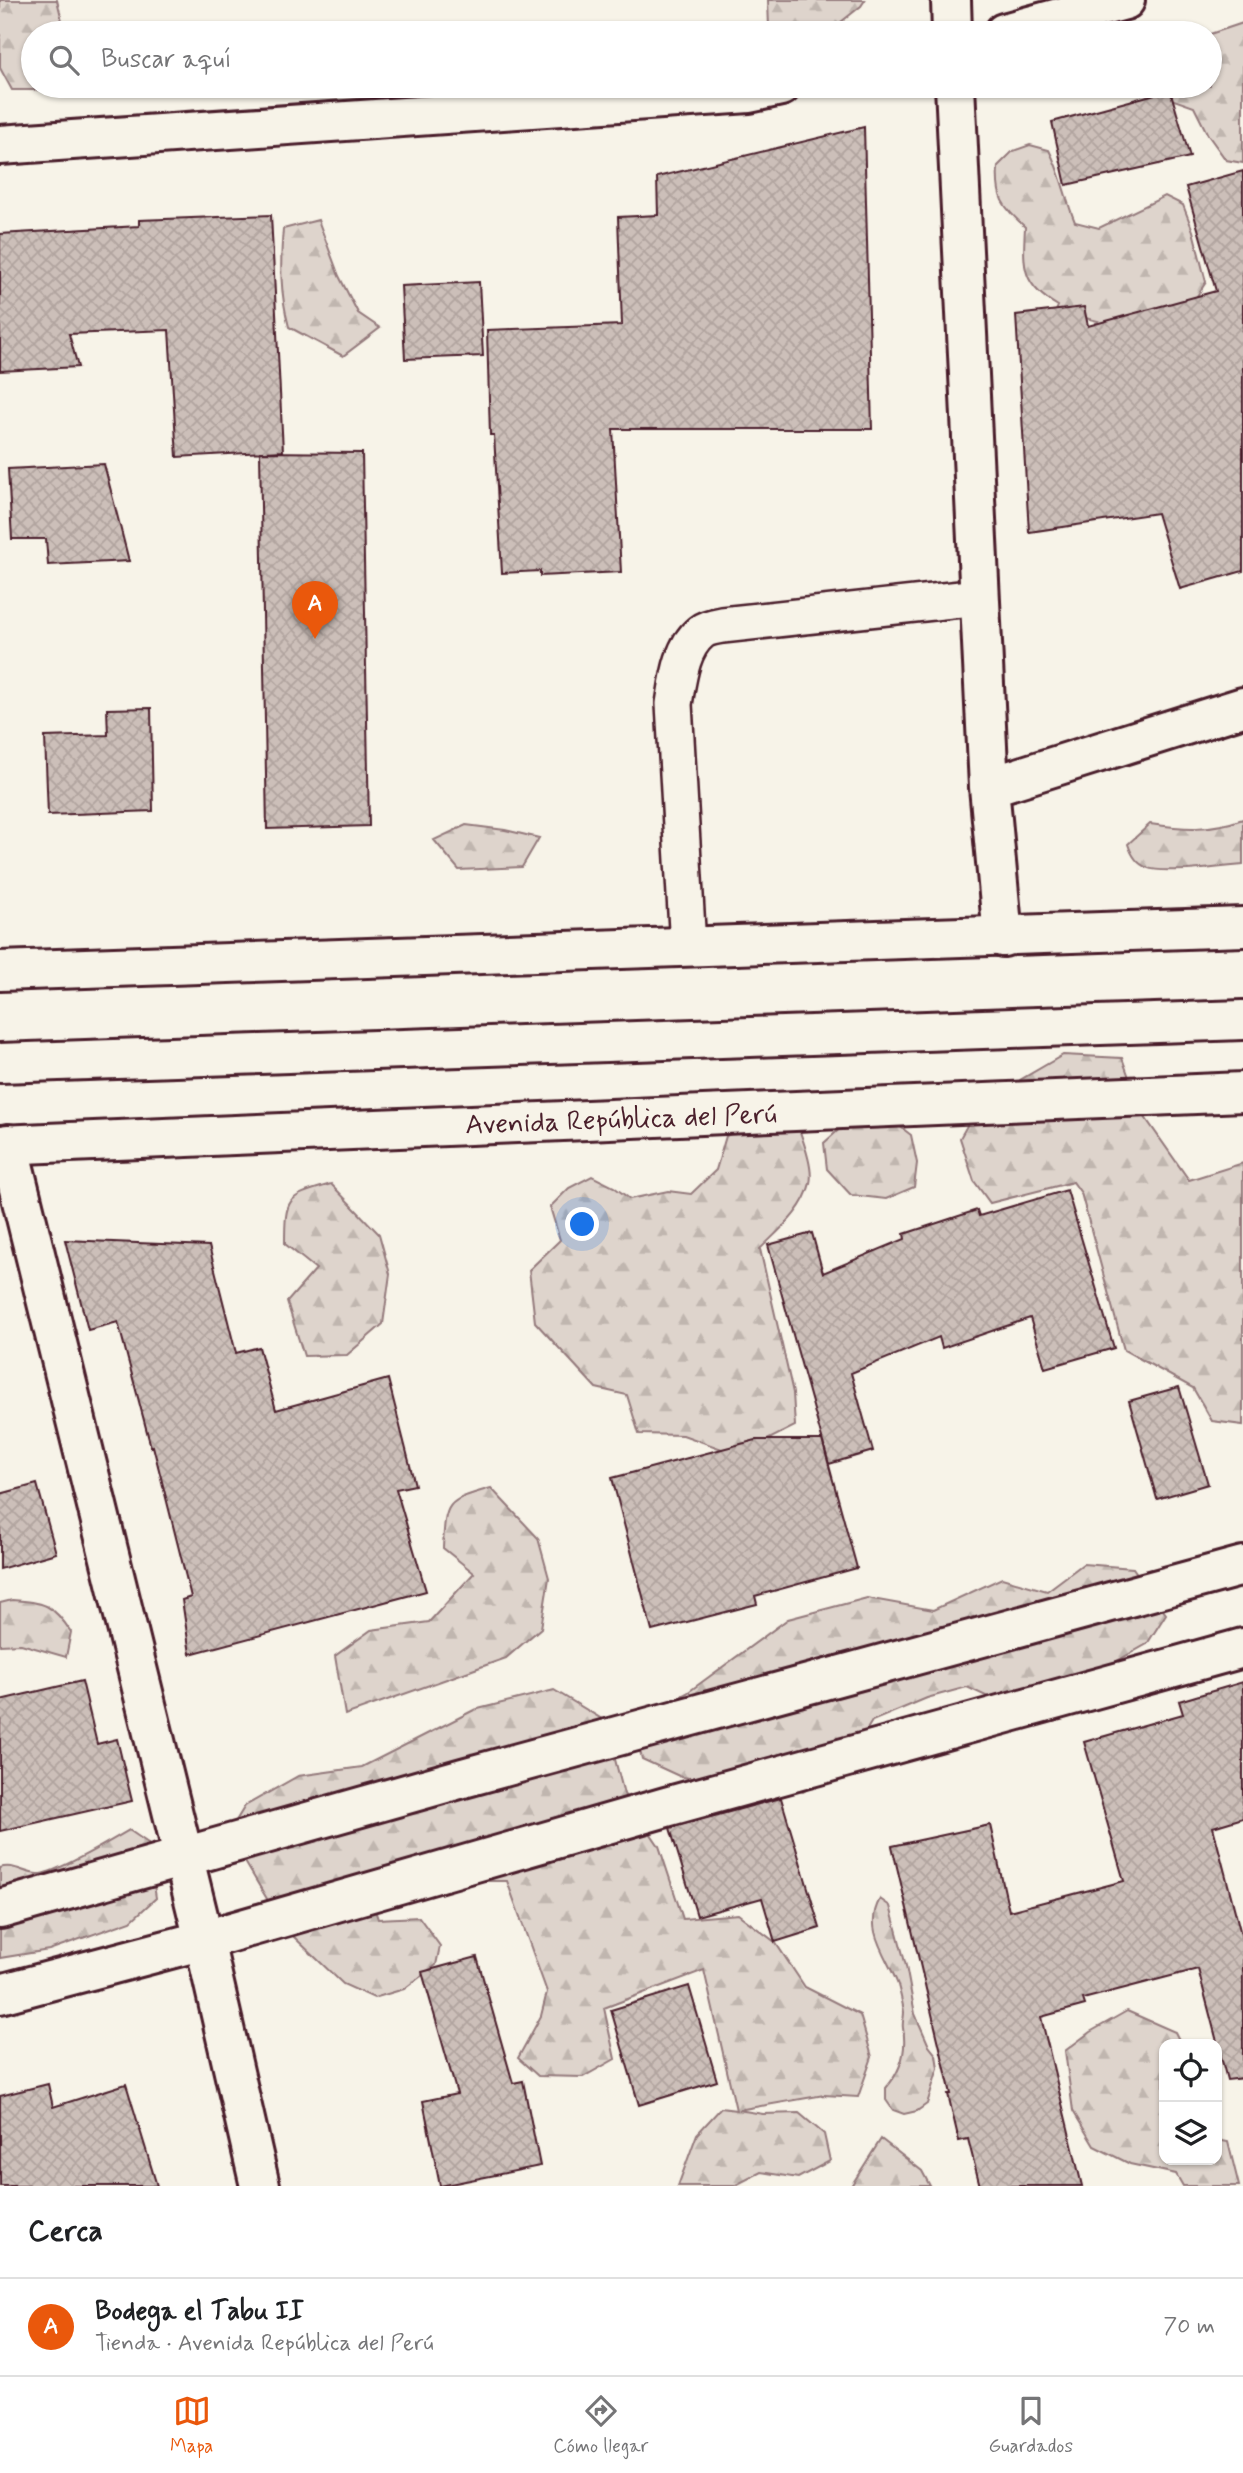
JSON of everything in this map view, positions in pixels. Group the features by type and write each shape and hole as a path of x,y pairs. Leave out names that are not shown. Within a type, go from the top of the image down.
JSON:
{"main road":[{"path":"951,0 952,21"},
{"path":"1048,21 1125,0"},
{"path":"0,145 677,98"},
{"path":"956,98 989,787 1003,937"},
{"path":"989,787 1243,707"},
{"path":"0,971 1243,928"},
{"path":"0,1063 1243,1020"},
{"name":"Avenida República del Perú","path":"4,1145 1243,1092"},
{"path":"4,1145 184,1857 260,2186"},
{"path":"0,1909 450,1782 1243,1566"},
{"path":"0,1994 204,1940 666,1807 1243,1648"}],"lane":[{"path":"688,947 674,704 680,668 702,631 722,625 979,597"}],"green space":[{"path":"0,0 57,0 62,21 21,21 21,90 12,90 0,68"},
{"path":"768,0 865,0 842,21 769,21"},
{"path":"1243,23 1243,163 1226,160 1208,135 1194,107 1170,98 1222,98 1222,30"},
{"path":"1030,145 1049,150 1075,222 1099,228 1165,196 1183,205 1193,231 1206,282 1193,302 1089,330 1098,321 1056,311 1058,306 1031,282 1025,264 1025,227 1002,201 998,186 998,166 1013,151"},
{"path":"318,220 339,276 358,313 380,328 343,356 289,327 286,314 281,254 283,229"},
{"path":"1243,819 1243,865 1187,870 1151,869 1138,862 1128,844 1150,824 1197,828 1219,826"},
{"path":"466,825 539,838 522,867 459,870 434,840"},
{"path":"1063,1055 1122,1058 1142,1113 1189,1180 1243,1163 1243,1425 1212,1421 1193,1388 1124,1350 1081,1193 1073,1182 990,1203 974,1181 960,1138 973,1115 1013,1094 1020,1080"},
{"path":"885,1115 911,1135 917,1163 914,1187 886,1199 851,1195 827,1169 824,1143 853,1117"},
{"path":"769,1117 797,1123 807,1153 811,1177 807,1193 790,1219 760,1249 793,1393 795,1426 741,1456 683,1435 639,1434 627,1395 596,1388 535,1322 529,1270 560,1240 550,1207 569,1188 592,1176 630,1199 668,1191 691,1194 716,1170 726,1136"},
{"path":"331,1184 379,1234 390,1274 383,1324 347,1355 304,1356 287,1302 316,1269 285,1244 286,1216 288,1207 297,1196"},
{"path":"491,1488 538,1538 549,1578 541,1628 506,1658 345,1715 335,1656 371,1630 429,1622 474,1573 443,1548 447,1512 457,1500"},
{"path":"1083,1564 1133,1568 1166,1614 1147,1644 1074,1685 1005,1705 967,1687 927,1698 872,1721 844,1767 803,1792 755,1778 712,1780 681,1777 642,1759 633,1722 687,1693 788,1619 867,1598 933,1610 1002,1578 1047,1591"},
{"path":"12,1600 47,1606 59,1615 71,1632 66,1657 21,1644 0,1645 0,1603"},
{"path":"554,1690 605,1721 624,1794 659,1846 683,1919 738,1914 775,1942 805,1987 860,2015 872,2057 858,2097 824,2095 738,2110 763,2114 799,2113 824,2134 830,2161 798,2178 761,2172 734,2186 678,2186 697,2134 721,2108 736,2110 704,1970 604,2008 615,2059 583,2077 538,2076 518,2058 541,2016 547,1992 507,1881 458,1881 371,1898 378,1919 419,1917 440,1946 436,1965 404,1989 374,1998 343,1984 294,1937 270,1904 238,1850 234,1824 245,1806 298,1776 362,1767 474,1710"},
{"path":"129,1830 148,1843 156,1898 131,1921 49,1950 0,1958 0,1868 10,1867 33,1874 46,1873 84,1856"},
{"path":"880,1899 890,1906 915,2014 929,2046 936,2055 938,2068 927,2104 917,2111 904,2114 893,2110 886,2100 886,2088 896,2075 903,2053 904,2012 898,1985 875,1932 875,1910"},
{"path":"1127,2011 1175,2032 1178,2039 1159,2039 1159,2165 1222,2165 1222,2141 1228,2142 1239,2186 1183,2186 1176,2174 1130,2164 1094,2146 1073,2111 1065,2051 1090,2032"},
{"path":"881,2139 922,2171 930,2186 851,2186"}],"building":[{"path":"1140,98 1172,98 1190,157 1066,185 1052,122"},
{"path":"864,127 872,429 613,429 621,572 540,576 540,571 502,573 494,435 490,435 487,330 622,325 618,217 658,215 657,177"},
{"path":"1243,171 1243,571 1180,589 1157,513 1029,532 1016,315 1084,307 1088,326 1216,291 1186,187"},
{"path":"271,215 283,451 177,457 169,330 69,334 78,367 0,371 0,234 139,226 139,220"},
{"path":"479,282 483,356 405,359 401,286"},
{"path":"260,452 362,453 369,826 267,829"},
{"path":"104,464 129,561 48,565 46,539 12,539 8,469"},
{"path":"151,708 153,811 48,815 45,737 108,735 107,709"},
{"path":"1067,1190 1114,1348 1045,1368 1030,1318 942,1348 939,1337 851,1373 873,1451 829,1464 768,1245 812,1233 823,1273 905,1239 904,1234 977,1210 979,1216"},
{"path":"65,1240 209,1246 236,1353 259,1347 276,1410 388,1379 415,1485 396,1489 426,1591 190,1654 182,1600 191,1597 118,1322 88,1330"},
{"path":"1179,1387 1208,1484 1157,1499 1129,1401"},
{"path":"756,1440 822,1440 857,1568 755,1596 757,1604 652,1631 612,1478"},
{"path":"37,1484 56,1553 0,1569 0,1494"},
{"path":"82,1681 97,1744 117,1739 132,1801 0,1831 0,1700"},
{"path":"1243,1682 1243,1818 1213,1827 1243,1942 1243,2078 1227,2080 1222,2061 1222,2039 1216,2039 1198,1969 1083,1999 1085,2005 1041,2017 1082,2186 980,2186 968,2139 959,2141 948,2094 951,2094 892,1846 990,1825 1009,1911 1124,1881 1084,1742 1183,1714 1179,1701"},
{"path":"781,1798 820,1928 775,1942 762,1898 697,1916 670,1828"},
{"path":"477,1957 513,2083 523,2081 540,2166 440,2186 423,2101 457,2094 422,1972"},
{"path":"689,1986 717,2081 639,2105 611,2010"},
{"path":"48,2084 53,2107 126,2084 157,2186 0,2186 0,2096"}],"place":[{"name":"Bodega el Tabu II","path":"315,639"}]}
